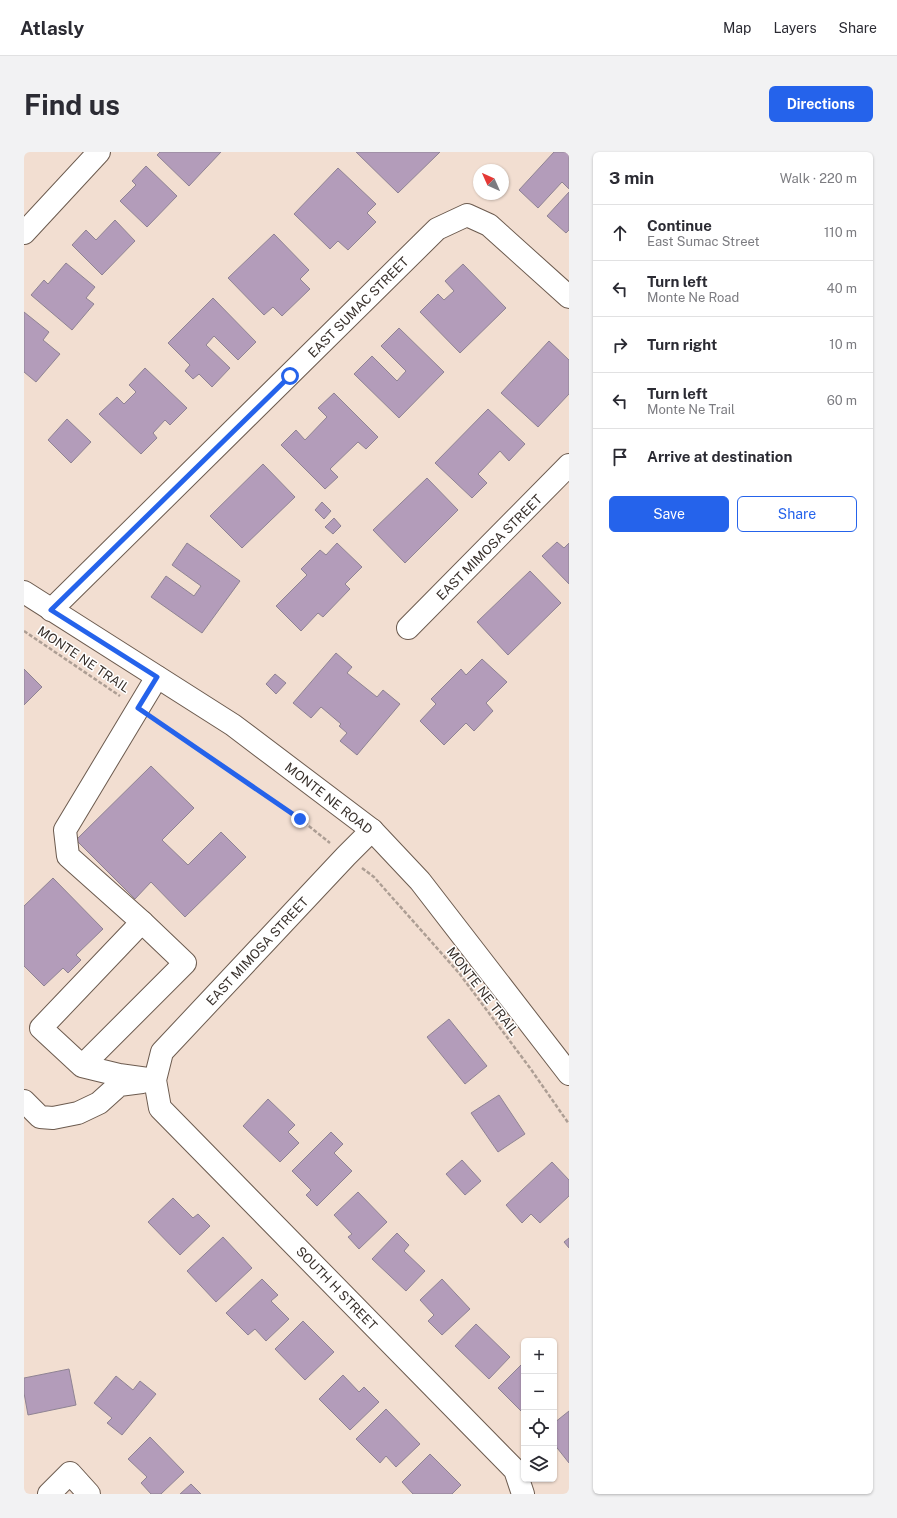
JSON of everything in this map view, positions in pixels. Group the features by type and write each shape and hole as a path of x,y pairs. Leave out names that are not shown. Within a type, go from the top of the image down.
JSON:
{"street":[{"path":"24,233 50,203 99,152"},
{"name":"EAST SUMAC STREET","path":"51,610 437,229 467,216 489,225 569,297"},
{"name":"EAST MIMOSA STREET","path":"408,628 569,465"},
{"name":"MONTE NE ROAD","path":"24,592 233,725 372,830 420,881 569,1074"},
{"path":"82,1066 186,963 68,856 65,830 157,677"},
{"name":"EAST MIMOSA STREET","path":"155,1080 162,1052 372,830"},
{"path":"142,922 41,1028 82,1066 119,1076 155,1080"},
{"path":"24,1101 40,1117 53,1118 78,1113 99,1104 119,1085 155,1080"},
{"name":"SOUTH H STREET","path":"155,1080 160,1108 515,1470 523,1494"},
{"path":"49,1494 70,1473 89,1494"}],"path":[{"name":"MONTE NE TRAIL","path":"24,631 300,819 329,842"},
{"name":"MONTE NE TRAIL","path":"374,877 459,973 530,1068 569,1124"}],"building":[{"path":"160,152 221,152 189,186 157,155"},
{"path":"356,152 440,152 398,193"},
{"path":"554,152 569,152 569,189 562,182 538,208 519,190"},
{"path":"146,166 177,196 147,227 120,201 136,185 132,181"},
{"path":"338,168 376,204 367,213 376,222 348,250 338,241 330,249 294,214"},
{"path":"569,192 569,230 566,233 547,216"},
{"path":"115,220 135,241 102,275 72,245 86,230 96,240"},
{"path":"274,234 309,270 300,279 310,289 282,316 273,307 264,315 228,278"},
{"path":"66,263 95,287 86,298 94,304 72,330 31,295 44,280 48,284"},
{"path":"463,264 506,308 460,353 420,312 438,294 444,300 454,291 445,281"},
{"path":"213,298 256,342 238,360 214,336 206,345 230,368 212,387 199,374 193,379 185,371 190,365 168,343"},
{"path":"24,312 49,332 43,340 60,354 36,382 24,372"},
{"path":"399,328 444,372 399,418 354,374 372,356 397,381 406,371 381,346"},
{"path":"549,341 569,360 569,394 538,427 501,393"},
{"path":"145,368 187,408 170,425 165,420 153,433 157,438 141,454 99,414 117,397 124,404 136,392 129,385"},
{"path":"334,393 378,437 366,449 358,442 330,469 338,477 325,489 281,445 296,430 305,440 327,417 318,408"},
{"path":"488,409 525,444 509,461 500,451 478,474 487,483 472,498 435,463"},
{"path":"67,419 91,442 71,463 48,440"},
{"path":"263,464 295,497 242,548 210,516"},
{"path":"427,478 458,510 405,563 373,530"},
{"path":"322,502 331,511 324,519 315,510"},
{"path":"334,518 341,526 333,534 325,527"},
{"path":"557,542 564,548 569,543 569,584 542,556"},
{"path":"187,543 240,581 202,633 151,597 166,576 194,596 201,586 172,565"},
{"path":"337,543 362,567 345,584 350,589 323,617 318,613 301,631 276,606 307,575 301,569 320,550 326,555"},
{"path":"530,571 561,603 508,655 477,622"},
{"path":"336,653 352,667 347,673 377,697 383,690 400,704 357,755 340,741 347,733 339,726 341,724 321,707 311,718 293,703"},
{"path":"482,659 507,682 486,703 493,711 474,731 466,723 444,745 420,721 436,704 431,699 461,669 466,675"},
{"path":"24,669 42,687 24,705"},
{"path":"275,674 286,683 276,694 266,684"},
{"path":"151,766 194,808 162,840 188,865 221,832 246,857 185,917 151,882 135,899 76,840"},
{"path":"53,878 103,929 76,955 81,960 68,973 63,968 44,986 24,966 24,906"},
{"path":"449,1019 487,1066 465,1084 427,1037"},
{"path":"499,1095 525,1134 498,1152 471,1113"},
{"path":"268,1099 295,1125 288,1132 299,1143 280,1162 243,1126"},
{"path":"331,1132 343,1144 334,1153 352,1171 317,1206 306,1195 311,1190 292,1171"},
{"path":"462,1160 481,1181 465,1195 446,1174"},
{"path":"552,1162 569,1180 569,1196 540,1223 531,1214 522,1223 506,1205"},
{"path":"358,1192 387,1222 359,1249 348,1237 352,1234 334,1215"},
{"path":"173,1198 193,1218 198,1214 210,1226 180,1255 148,1222"},
{"path":"397,1233 409,1245 404,1251 425,1271 406,1291 372,1259"},
{"path":"223,1237 252,1268 216,1302 187,1271"},
{"path":"569,1238 569,1248 564,1242"},
{"path":"262,1279 278,1295 271,1301 289,1319 266,1341 255,1329 248,1335 226,1313"},
{"path":"442,1279 470,1309 442,1335 428,1321 434,1315 420,1300"},
{"path":"303,1321 334,1352 305,1380 275,1349"},
{"path":"476,1324 510,1357 489,1379 455,1346"},
{"path":"521,1365 521,1411 498,1388"},
{"path":"69,1369 76,1405 28,1415 24,1393 24,1378"},
{"path":"343,1375 359,1392 364,1387 379,1402 350,1430 319,1399"},
{"path":"116,1376 133,1390 140,1381 156,1394 122,1435 107,1423 112,1418 94,1403"},
{"path":"386,1409 420,1444 396,1467 386,1456 380,1463 356,1439"},
{"path":"569,1411 569,1463 557,1448 557,1421"},
{"path":"150,1437 184,1472 161,1494 151,1494 141,1483 147,1477 128,1459"},
{"path":"430,1454 461,1485 452,1494 413,1494 402,1482"},
{"path":"191,1484 201,1494 180,1494"}],"route":[{"path":"290,376 51,610 157,677 138,708 300,819"}]}
